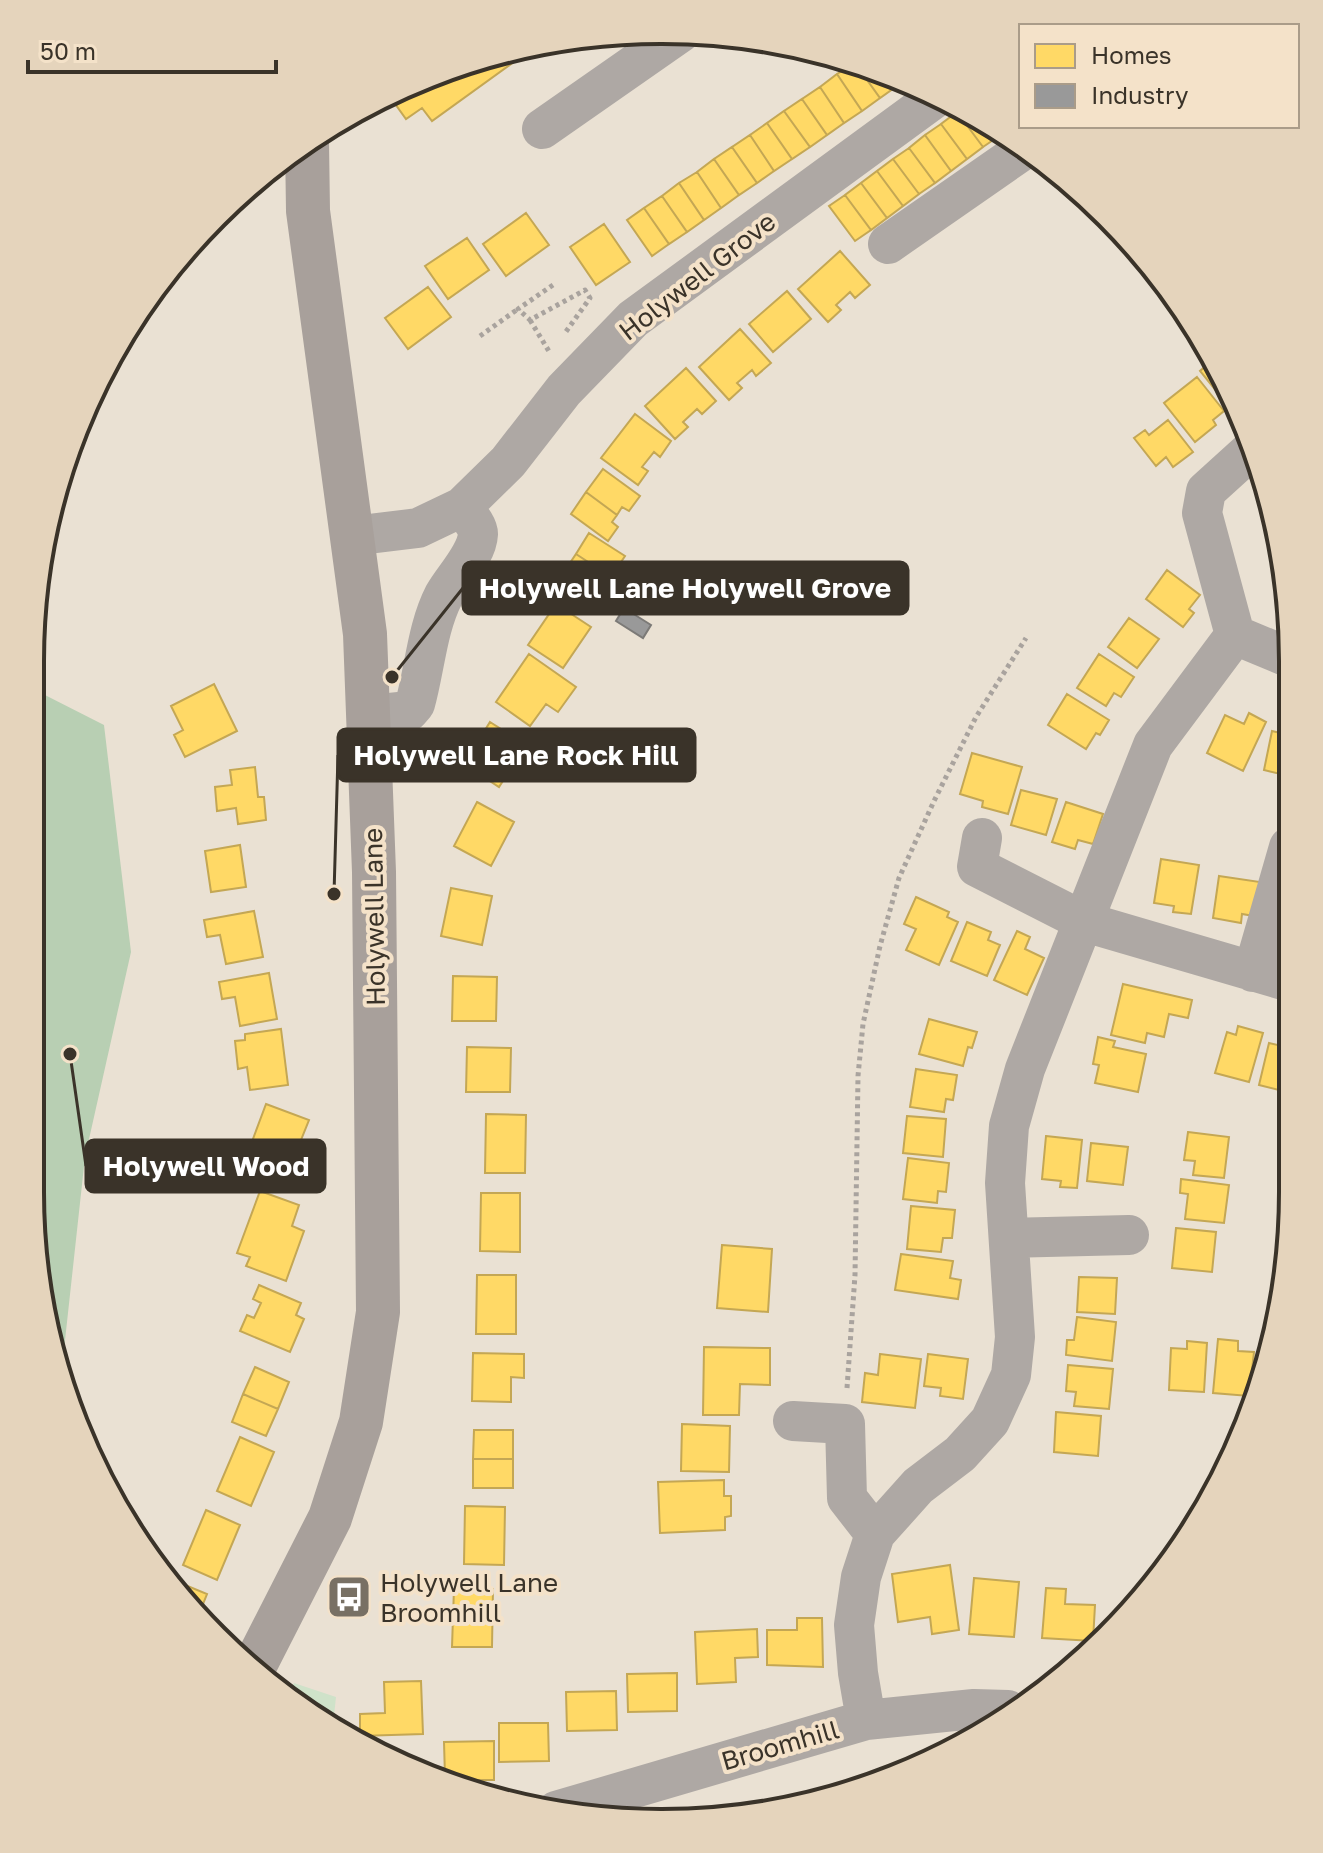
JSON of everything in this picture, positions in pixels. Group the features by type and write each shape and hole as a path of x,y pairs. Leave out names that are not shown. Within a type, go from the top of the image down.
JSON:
{"main road":[{"name":"Holywell Lane","path":"258,1659 330,1518 361,1422 378,1312 370,715 365,634 308,211 307,156"}],"street":[{"path":"542,129 664,44"},
{"name":"Holywell Grove","path":"352,536 418,528 462,507 508,462 557,372 927,104"},
{"path":"888,244 1015,156"},
{"path":"1235,635 1202,513 1206,491 1244,457"},
{"path":"370,715 409,711 415,704 432,626 478,533 462,507"},
{"path":"1235,635 1279,653"},
{"path":"866,1720 854,1625 861,1577 875,1534 918,1486 960,1454 990,1421 1011,1375 1015,1337 1005,1183 1009,1126 1025,1069 1153,745 1235,635"},
{"path":"982,838 977,867 1085,922 1272,977 1279,923"},
{"path":"1010,1238 1129,1235"},
{"path":"793,1421 845,1424 847,1498 875,1534"},
{"name":"Broomhill","path":"580,1804 866,1720 974,1709 997,1710"}],"path":[{"path":"480,336 553,285"},
{"path":"530,320 585,290 590,298 557,372"},
{"path":"518,309 530,320 557,372"},
{"path":"845,1424 855,1275 858,1076 863,1024 877,959 899,878 934,801 976,717 1026,638"}],"green space":[{"path":"44,695 104,725 131,952 85,1157 64,1348 49,1272 45,1232"},
{"path":"294,1683 336,1697 334,1715 318,1705 293,1686"}],"building: Homes":[{"path":"513,62 432,121 422,108 406,119 396,105 463,77"},
{"path":"841,71 867,80 880,98 862,111 837,74"},
{"path":"837,74 862,111 844,123 820,87"},
{"path":"867,80 893,89 880,98"},
{"path":"820,87 844,123 827,135 802,99"},
{"path":"802,99 827,135 810,147 784,111"},
{"path":"784,111 810,147 792,159 767,123"},
{"path":"951,117 967,125 983,147 967,159 941,124"},
{"path":"767,123 792,159 774,171 750,135"},
{"path":"941,124 967,159 951,171 925,135"},
{"path":"967,125 992,140 983,147"},
{"path":"750,135 774,171 757,183 732,147"},
{"path":"925,135 951,171 935,183 909,148"},
{"path":"732,147 757,183 739,195 714,159"},
{"path":"909,148 935,183 919,194 893,159"},
{"path":"714,159 739,195 721,208 697,172"},
{"path":"893,159 919,194 903,206 877,171"},
{"path":"877,171 903,206 887,218 861,183"},
{"path":"697,172 721,208 704,220 679,183"},
{"path":"679,183 704,220 687,232 662,196"},
{"path":"861,183 887,218 871,230 845,195"},
{"path":"845,195 871,230 855,241 829,206"},
{"path":"662,196 687,232 669,244 644,208"},
{"path":"644,208 669,244 652,256 627,220"},
{"path":"526,213 549,245 506,276 483,244"},
{"path":"604,224 630,262 596,285 570,247"},
{"path":"467,238 489,270 448,299 425,266"},
{"path":"840,251 870,285 855,298 850,292 836,305 841,310 828,322 798,289"},
{"path":"428,287 451,317 408,349 385,318"},
{"path":"787,291 811,319 773,352 749,324"},
{"path":"740,329 771,363 756,376 752,370 737,383 742,388 729,400 699,367"},
{"path":"686,368 716,401 702,414 697,409 683,422 688,427 675,439 645,406"},
{"path":"1204,368 1217,391 1200,371"},
{"path":"1197,377 1224,411 1213,420 1216,425 1195,442 1164,403"},
{"path":"635,414 671,441 660,457 654,452 642,467 648,471 638,485 601,458"},
{"path":"1168,420 1193,452 1173,467 1166,457 1156,466 1134,438 1145,430 1149,435"},
{"path":"603,469 640,496 629,511 622,507 617,515 586,492"},
{"path":"586,492 617,515 612,522 618,527 608,541 571,514"},
{"path":"589,533 625,556 611,577 576,554"},
{"path":"576,554 628,588 614,609 562,575"},
{"path":"1167,570 1200,595 1189,609 1194,613 1183,627 1146,599"},
{"path":"556,604 591,627 563,668 528,645"},
{"path":"1129,618 1159,639 1137,668 1108,647"},
{"path":"529,654 576,687 558,712 546,704 530,726 496,702"},
{"path":"1099,654 1134,677 1121,697 1114,693 1106,706 1077,688"},
{"path":"214,684 237,731 185,757 174,735 183,730 171,706"},
{"path":"1067,694 1109,720 1086,749 1048,725"},
{"path":"1249,713 1266,722 1243,771 1207,753 1225,715 1244,724"},
{"path":"490,722 526,745 499,787 464,764"},
{"path":"1272,731 1279,733 1279,774 1264,770"},
{"path":"972,753 1022,767 1008,814 982,807 983,801 960,794"},
{"path":"255,767 258,797 264,797 266,820 238,824 236,808 217,811 215,787 232,785 230,770"},
{"path":"1021,790 1057,799 1046,835 1011,825"},
{"path":"477,802 514,822 491,866 454,846"},
{"path":"1066,802 1103,814 1093,844 1078,840 1075,849 1052,842"},
{"path":"240,845 246,887 211,892 205,851"},
{"path":"1161,859 1199,865 1191,914 1173,912 1174,906 1154,903"},
{"path":"1219,876 1260,882 1254,916 1242,914 1241,923 1213,918"},
{"path":"451,888 492,896 482,945 441,936"},
{"path":"916,897 949,912 947,917 958,922 939,965 906,950 916,929 904,924"},
{"path":"254,911 263,957 226,964 220,935 207,937 204,920"},
{"path":"967,922 991,932 988,940 1000,945 987,976 951,961"},
{"path":"1017,931 1030,937 1025,949 1044,958 1027,995 994,980"},
{"path":"269,973 277,1019 240,1026 235,997 222,999 219,982"},
{"path":"453,976 497,977 496,1021 452,1021"},
{"path":"1123,984 1192,1000 1188,1018 1169,1014 1164,1037 1147,1033 1145,1043 1111,1035"},
{"path":"929,1019 977,1032 972,1048 968,1047 963,1066 919,1054"},
{"path":"1238,1026 1263,1033 1249,1082 1215,1073 1227,1032 1236,1035"},
{"path":"281,1029 288,1085 250,1090 247,1067 238,1069 235,1041 245,1040 245,1034"},
{"path":"1098,1037 1115,1041 1113,1047 1146,1054 1138,1092 1095,1083 1099,1065 1093,1064"},
{"path":"1269,1043 1279,1045 1279,1090 1259,1085"},
{"path":"467,1047 511,1048 510,1092 466,1092"},
{"path":"916,1069 957,1075 953,1100 946,1099 944,1112 910,1107"},
{"path":"266,1104 309,1120 297,1150 306,1154 292,1190 241,1171"},
{"path":"486,1114 526,1115 525,1173 485,1173"},
{"path":"907,1116 946,1119 943,1157 903,1153"},
{"path":"1188,1132 1229,1137 1224,1178 1193,1175 1195,1161 1184,1160"},
{"path":"1046,1136 1082,1140 1077,1188 1060,1187 1061,1181 1042,1179"},
{"path":"1091,1143 1128,1147 1123,1185 1087,1181"},
{"path":"908,1158 949,1163 946,1192 938,1191 937,1203 903,1199"},
{"path":"1181,1179 1229,1185 1224,1223 1185,1219 1188,1194 1180,1193"},
{"path":"260,1191 299,1205 292,1226 304,1231 286,1281 246,1266 250,1257 237,1253"},
{"path":"481,1193 520,1193 520,1252 480,1251"},
{"path":"911,1206 955,1210 952,1238 943,1238 941,1252 907,1249"},
{"path":"1176,1228 1216,1232 1212,1272 1172,1268"},
{"path":"722,1245 772,1249 768,1312 717,1308"},
{"path":"901,1254 953,1261 950,1278 961,1280 958,1299 895,1290"},
{"path":"477,1275 516,1275 516,1334 476,1334"},
{"path":"1079,1277 1117,1278 1115,1314 1077,1312"},
{"path":"259,1285 301,1303 296,1315 304,1319 290,1352 240,1331 247,1315 254,1318 261,1303 253,1299"},
{"path":"1077,1317 1116,1322 1112,1361 1066,1355 1067,1340 1074,1340"},
{"path":"1218,1339 1238,1341 1238,1351 1254,1352 1244,1396 1213,1393"},
{"path":"1187,1341 1207,1343 1204,1392 1169,1390 1171,1348 1187,1349"},
{"path":"704,1347 770,1348 770,1385 740,1384 739,1415 703,1415"},
{"path":"473,1353 524,1354 524,1378 511,1377 511,1402 472,1401"},
{"path":"880,1354 921,1359 915,1408 862,1402 865,1373 878,1375"},
{"path":"928,1354 968,1359 963,1399 940,1396 941,1388 924,1386"},
{"path":"1068,1365 1113,1369 1109,1409 1074,1406 1076,1392 1066,1391"},
{"path":"255,1367 289,1382 278,1409 243,1394"},
{"path":"243,1394 278,1409 266,1436 232,1422"},
{"path":"1056,1412 1101,1416 1098,1456 1054,1452"},
{"path":"682,1424 730,1426 729,1472 681,1471"},
{"path":"474,1430 513,1430 513,1459 473,1459"},
{"path":"240,1437 274,1452 251,1506 217,1491"},
{"path":"473,1459 513,1459 513,1488 473,1488"},
{"path":"724,1480 724,1496 731,1496 731,1516 725,1517 725,1530 660,1533 658,1482"},
{"path":"465,1506 505,1507 504,1565 464,1564"},
{"path":"206,1510 240,1525 217,1580 183,1565"},
{"path":"950,1565 959,1630 932,1634 930,1617 898,1622 892,1574"},
{"path":"974,1578 1019,1582 1014,1637 969,1634"},
{"path":"186,1586 207,1594 203,1605"},
{"path":"454,1588 493,1589 492,1647 452,1647"},
{"path":"1046,1588 1066,1589 1065,1604 1095,1605 1093,1632 1085,1641 1042,1638"},
{"path":"797,1618 822,1618 823,1667 767,1665 767,1630 797,1630"},
{"path":"757,1629 758,1657 735,1658 736,1682 697,1684 695,1632"},
{"path":"677,1673 677,1711 628,1712 627,1674"},
{"path":"421,1681 423,1734 371,1736 360,1730 360,1714 385,1713 384,1682"},
{"path":"616,1691 617,1730 567,1731 566,1692"},
{"path":"499,1723 548,1723 549,1761 499,1762"},
{"path":"494,1741 494,1780 476,1780 445,1769 444,1742"}],"building: Industry":[{"path":"624,608 651,625 643,638 616,621"}],"place":[{"name":"Holywell Lane Holywell Grove","path":"392,677"},
{"name":"Holywell Lane Rock Hill","path":"334,894"},
{"name":"Holywell Wood","path":"70,1054"},
{"name":"Holywell Lane Broomhill","path":"349,1597"}]}
